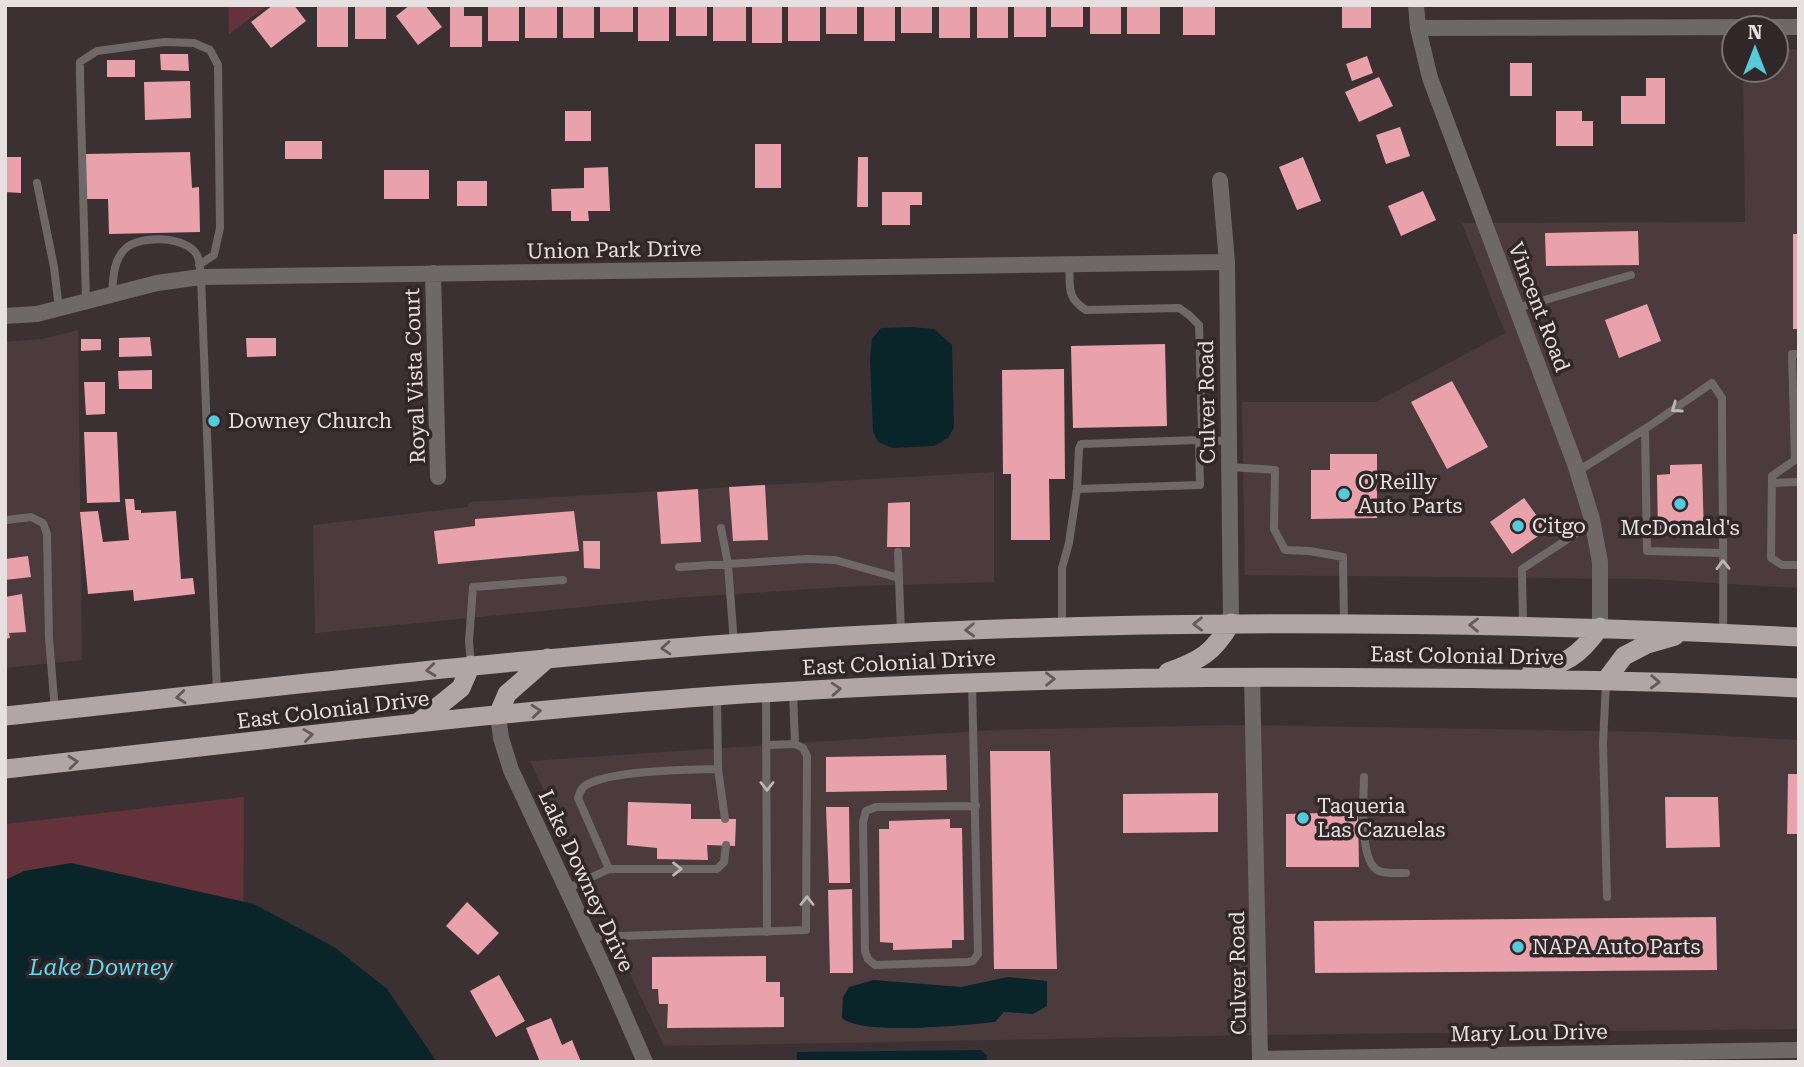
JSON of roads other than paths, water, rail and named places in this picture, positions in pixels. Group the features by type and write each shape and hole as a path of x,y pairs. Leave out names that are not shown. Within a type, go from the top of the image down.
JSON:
{"highway":[{"name":"East Colonial Drive","path":"5,716 471,665 734,643 901,633 1231,623 1345,623 1600,627 1799,637"},
{"path":"1154,677 1198,661 1218,644 1231,623"},
{"path":"1513,679 1564,663 1584,649 1600,627"},
{"path":"1606,680 1624,656 1647,643 1689,631"},
{"path":"498,715 507,694 548,658"},
{"path":"419,722 461,688 471,665"},
{"name":"East Colonial Drive","path":"5,769 419,722 716,696 972,682 1252,676 1606,680 1799,688"}],"street":[{"name":"Vincent Road","path":"1416,5 1418,28 1430,78 1578,471 1592,519 1600,562 1600,627"},
{"path":"1418,28 1799,27"},
{"name":"Culver Road","path":"1220,180 1227,262 1231,623"},
{"name":"Union Park Drive","path":"5,316 37,314 59,309 200,271 433,273 1227,262"},
{"name":"Royal Vista Court","path":"433,273 438,477"},
{"name":"Culver Road","path":"1252,676 1261,1059"},
{"name":"Lake Downey Drive","path":"498,715 501,738 511,770 645,1062"},
{"name":"Mary Lou Drive","path":"1261,1059 1799,1050"}],"lane":[{"path":"86,302 80,62 97,51 164,42 194,43 209,50 218,65 220,228 214,255 200,271"},
{"path":"37,183 54,267 59,309"},
{"path":"112,295 117,262 126,248 150,240 181,241 197,254 200,271 216,693"},
{"path":"1069,264 1070,295 1076,304 1086,310 1179,308 1199,325 1202,434 1199,440 1200,485 1077,489"},
{"path":"1517,308 1630,275"},
{"path":"1799,354 1792,355 1797,460 1773,476 1770,558 1782,565 1799,565"},
{"path":"1578,471 1712,383 1721,398 1723,633"},
{"path":"1645,429 1647,551 1723,553"},
{"path":"1062,627 1062,568 1069,543 1081,444 1229,441"},
{"path":"1229,467 1275,470 1275,529 1285,550 1343,557 1345,623"},
{"path":"1772,483 1799,482"},
{"path":"7,520 31,517 43,523 47,534 48,638 55,711"},
{"path":"1523,625 1522,569 1577,533 1592,519"},
{"path":"721,528 728,564 734,643"},
{"path":"898,552 901,633"},
{"path":"679,567 807,558 835,560 899,579"},
{"path":"471,665 469,641 473,587 563,580"},
{"path":"1606,680 1604,743 1607,897"},
{"path":"972,682 976,806 978,954 968,962 871,963 866,951 863,822 866,811 876,807 976,806"},
{"path":"793,692 796,744"},
{"path":"765,693 767,932"},
{"path":"716,696 718,769 725,819"},
{"path":"589,937 803,931 807,928 807,756 803,748 796,744 766,745"},
{"path":"609,869 578,798 584,786 604,778 718,769"},
{"path":"1364,777 1364,833 1369,861 1378,871 1406,873"},
{"path":"567,889 609,869 718,869 724,862 726,845"}],"water":[{"path":"881,328 934,329 952,345 954,428 948,438 934,446 893,448 878,442 873,432 870,358 872,339"},
{"name":"Lake Downey","path":"71,863 254,904 334,947 387,989 437,1062 5,1062 5,880 24,871"},
{"path":"1008,977 1047,981 1047,1006 1033,1014 1004,1012 995,1022 939,1027 870,1027 842,1018 843,997 849,987 874,980 961,987"},
{"path":"980,1050 987,1055 986,1062 797,1062 797,1052"}],"place":[{"name":"Downey Church","path":"214,421"},
{"name":"O'Reilly Auto Parts","path":"1344,494"},
{"name":"McDonald's","path":"1680,504"},
{"name":"Citgo","path":"1518,526"},
{"name":"Taqueria Las Cazuelas","path":"1303,818"},
{"name":"NAPA Auto Parts","path":"1518,947"}]}
